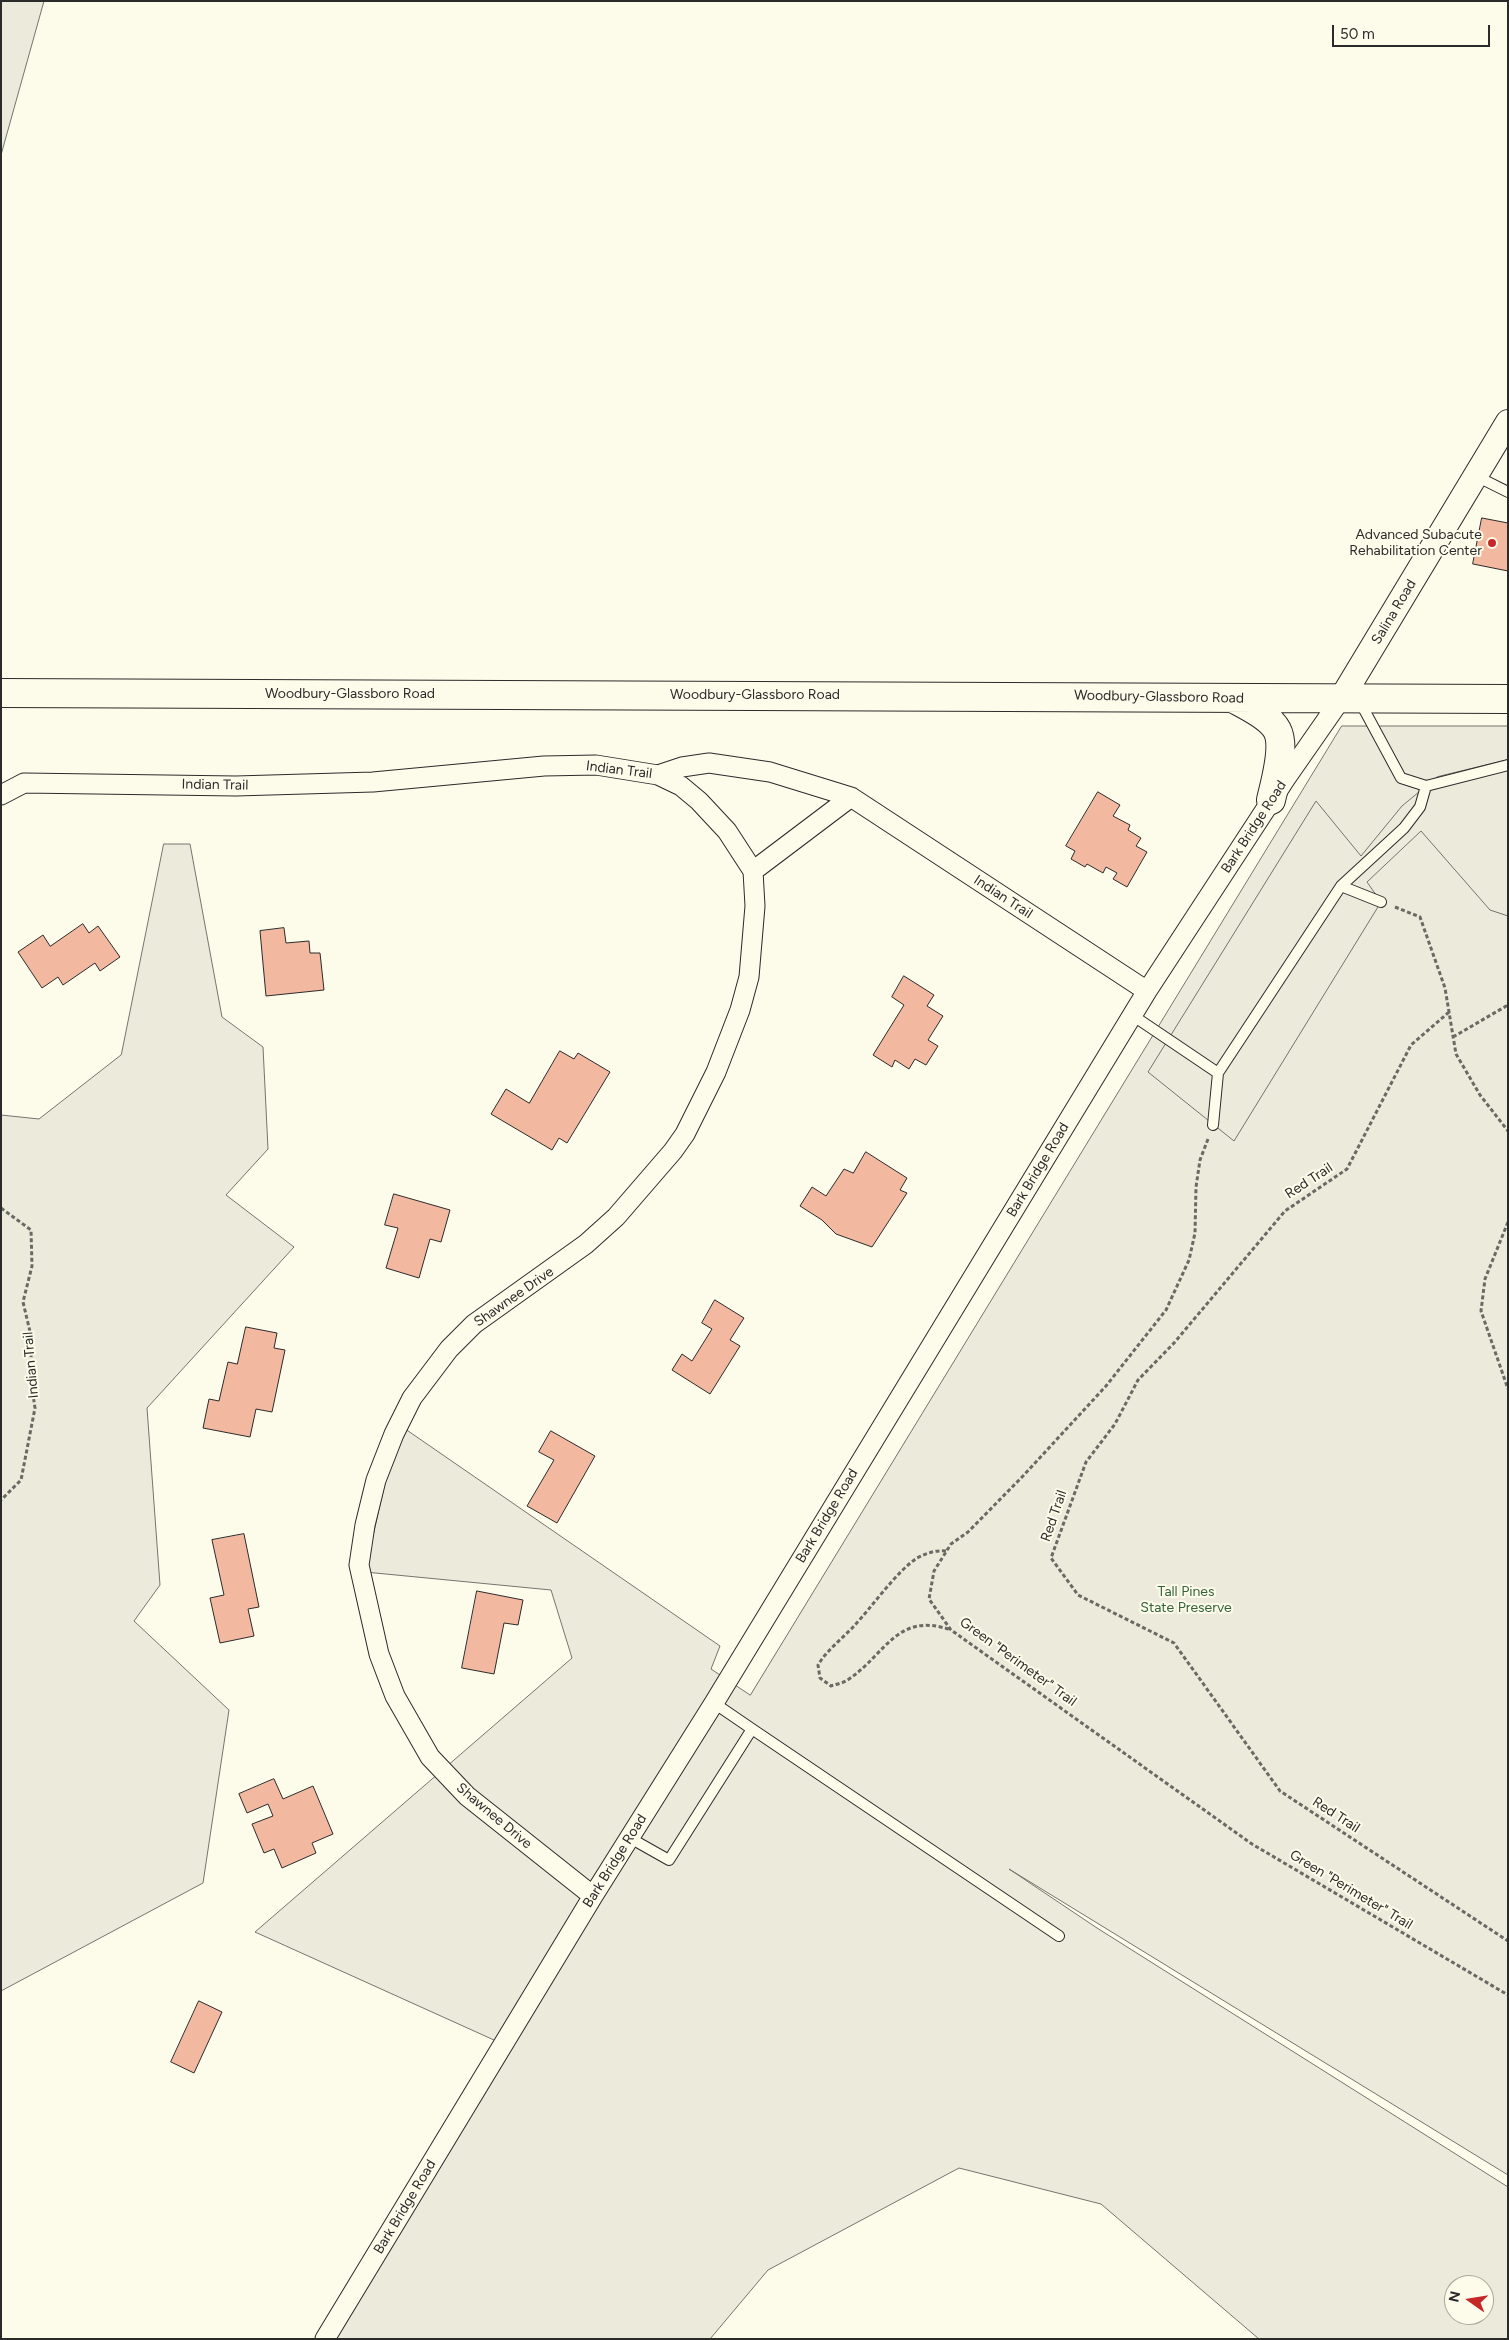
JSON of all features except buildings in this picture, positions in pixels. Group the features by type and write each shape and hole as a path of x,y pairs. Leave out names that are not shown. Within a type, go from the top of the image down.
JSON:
{"main road":[{"name":"Woodbury-Glassboro Road","path":"1,693 1508,699"},
{"path":"1233,698 1266,719 1277,730 1280,749 1271,800"}],"street":[{"name":"Salina Road","path":"1350,699 1508,422"},
{"name":"Bark Bridge Road","path":"324,2339 1147,991 1271,800 1350,699"},
{"name":"Indian Trail","path":"1,795 24,782 246,786 373,782 544,766 596,764 658,775 682,767 709,763 770,772 851,797 1147,991"},
{"name":"Shawnee Drive","path":"593,1896 467,1796 430,1757 395,1696 379,1654 359,1565 365,1525 376,1480 394,1434 412,1398 449,1349 474,1324 562,1263 616,1218 685,1134 716,1072 740,1010 749,977 755,906 753,871 727,831 699,801 681,786 658,775"},
{"path":"753,871 851,797"}],"lane":[{"path":"1476,476 1508,492"},
{"path":"1350,699 1401,778 1426,786 1508,765"},
{"path":"1214,1125 1218,1073 1340,886 1404,828 1420,807 1426,786"},
{"path":"1340,886 1381,902"},
{"path":"1132,1015 1218,1073"},
{"path":"714,1702 1060,1936"},
{"path":"630,1838 669,1860 752,1729"}],"path":[{"path":"1381,902 1420,917 1445,988 1456,1054 1480,1095 1508,1131"},
{"path":"1453,1037 1508,1005"},
{"name":"Red Trail","path":"1449,1012 1411,1045 1348,1169 1284,1211 1174,1343 1138,1380 1115,1424 1086,1462 1052,1558 1078,1595 1174,1643 1280,1791 1508,1941"},
{"name":"Green \"Perimeter\" Trail","path":"1214,1125 1200,1160 1196,1187 1195,1234 1189,1260 1166,1310 1106,1386 968,1532 951,1544 934,1571 929,1599 951,1630 1252,1844 1508,1995"},
{"name":"Indian Trail","path":"1,1208 31,1230 32,1266 22,1302 32,1340 30,1375 35,1408 21,1480 1,1500"},
{"path":"1508,1222 1484,1279 1481,1311 1508,1389"},
{"path":"947,1551 935,1550 916,1559 901,1573 855,1625 825,1653 818,1665 820,1678 831,1686 848,1681 864,1668 902,1630 932,1626 951,1630"}],"green space":[{"path":"1,1 44,1 1,155"},
{"name":"Tall Pines State Preserve","path":"1342,726 1508,726 1508,2175 1009,1869 1097,1928 1508,2187 1508,2339 1259,2339 1101,2204 959,2168 768,2270 710,2339 327,2339 505,2045 255,1932 572,1658 551,1590 365,1572 398,1424 720,1646 711,1669 750,1695"},
{"path":"164,844 190,844 222,1017 263,1047 268,1149 226,1195 294,1247 147,1408 160,1585 134,1621 229,1710 203,1883 1,1991 1,1115 39,1119 121,1055"}],"shaded area":[{"path":"1508,760 1508,916 1490,910 1421,831 1367,882 1381,902 1234,1141 1148,1072 1316,801 1361,856 1402,806 1437,777"}],"place":[{"name":"Advanced Subacute Rehabilitation Center","path":"1492,543"}]}
